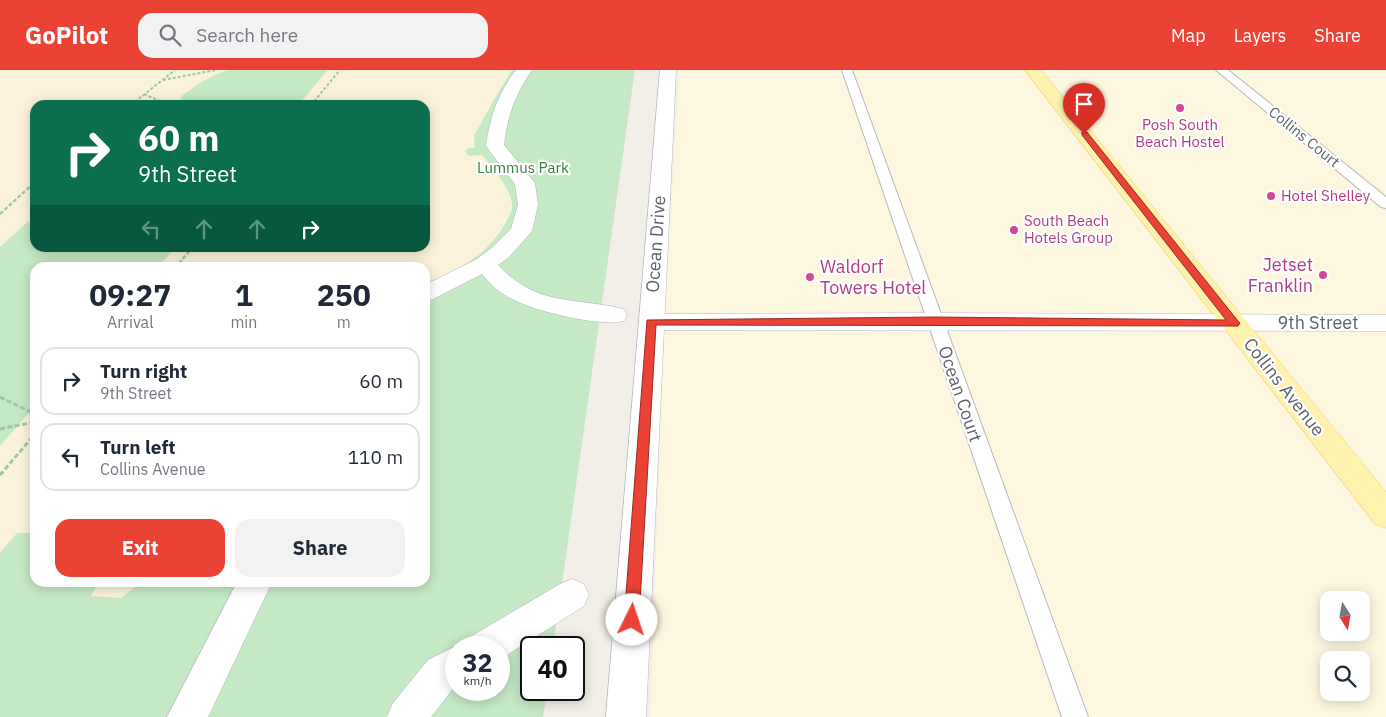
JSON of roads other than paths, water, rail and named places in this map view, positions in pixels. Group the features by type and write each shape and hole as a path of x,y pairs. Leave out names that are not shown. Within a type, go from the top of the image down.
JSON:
{"main road":[{"name":"Collins Avenue","path":"1033,70 1386,515"}],"street":[{"path":"430,292 485,264 501,252 521,231 528,205 525,183 495,146 497,122 512,86 524,70"},
{"name":"Ocean Drive","path":"626,717 668,70"},
{"path":"485,264 505,285 536,300 589,313 615,316"},
{"name":"9th Street","path":"651,322 934,321 1386,324"},
{"path":"187,717 252,587"},
{"path":"504,636 572,594"},
{"path":"407,717 441,673 445,671"}],"lane":[{"name":"Ocean Court","path":"846,70 1075,717"},
{"name":"Collins Court","path":"1221,70 1386,204"}],"place":[{"name":"Posh South Beach Hostel","path":"1180,108"},
{"name":"Hotel Shelley","path":"1271,196"},
{"name":"South Beach Hotels Group","path":"1014,230"},
{"name":"Jetset Franklin","path":"1323,275"},
{"name":"Waldorf Towers Hotel","path":"810,277"}],"park label":[{"name":"Lummus Park","path":"523,168"}]}
